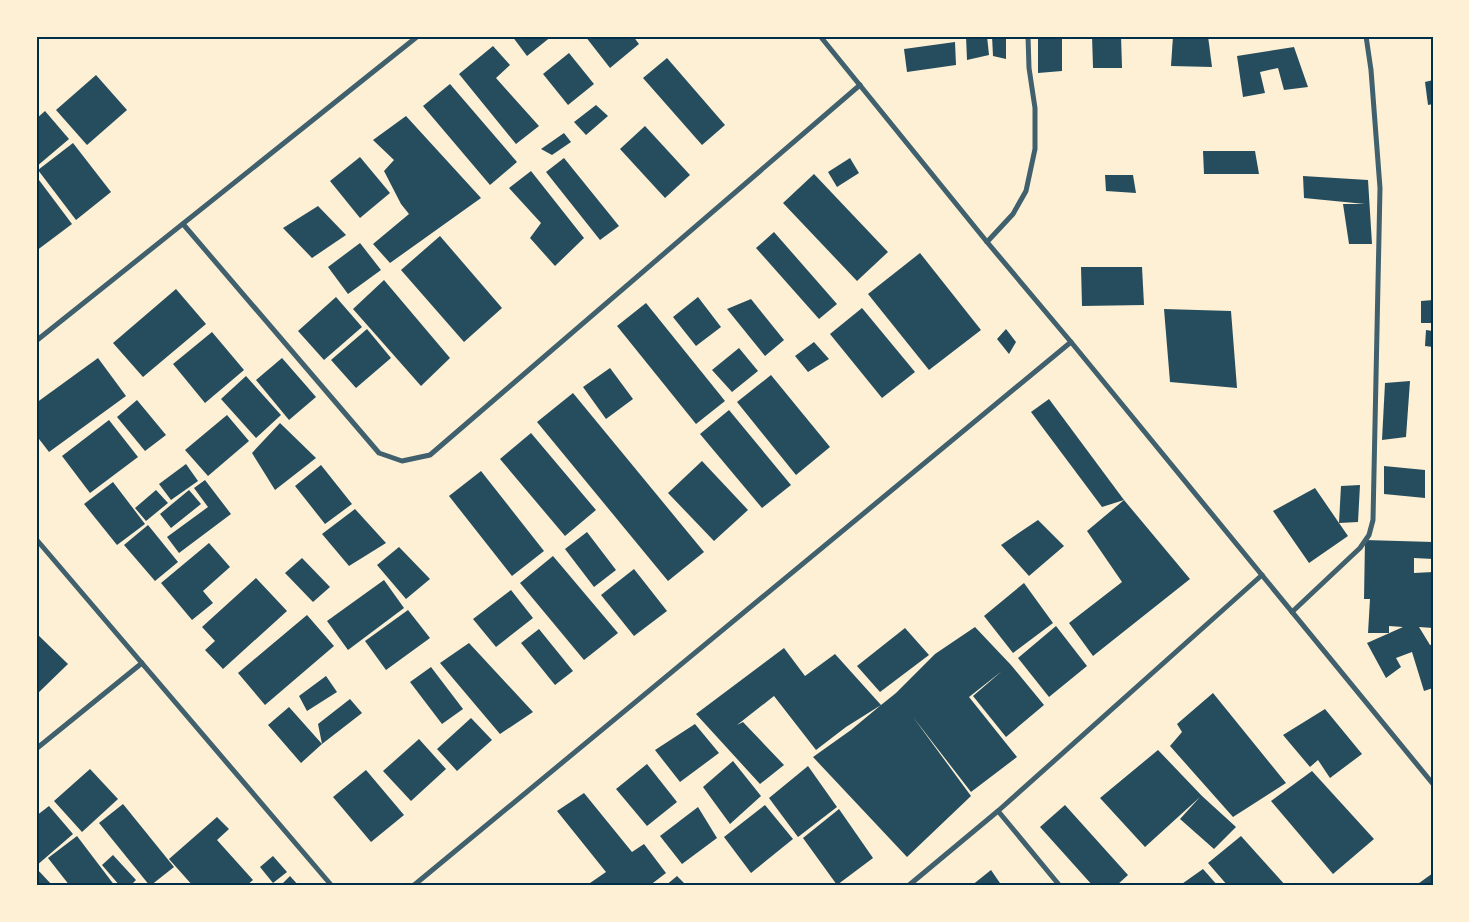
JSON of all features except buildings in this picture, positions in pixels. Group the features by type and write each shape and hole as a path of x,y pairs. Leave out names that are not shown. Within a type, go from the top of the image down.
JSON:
{"street":[{"path":"36,341 418,36"},
{"path":"820,36 1433,784"},
{"path":"987,242 1013,214 1026,191 1035,149 1035,108 1029,68 1028,36"},
{"path":"1292,612 1360,548 1373,520 1380,188 1371,70 1366,36"},
{"path":"183,224 379,453 402,461 430,456 860,85"},
{"path":"413,886 1071,342"},
{"path":"36,539 332,886"},
{"path":"908,886 998,811 1262,576"},
{"path":"36,749 142,663"},
{"path":"998,811 1060,886"}]}
